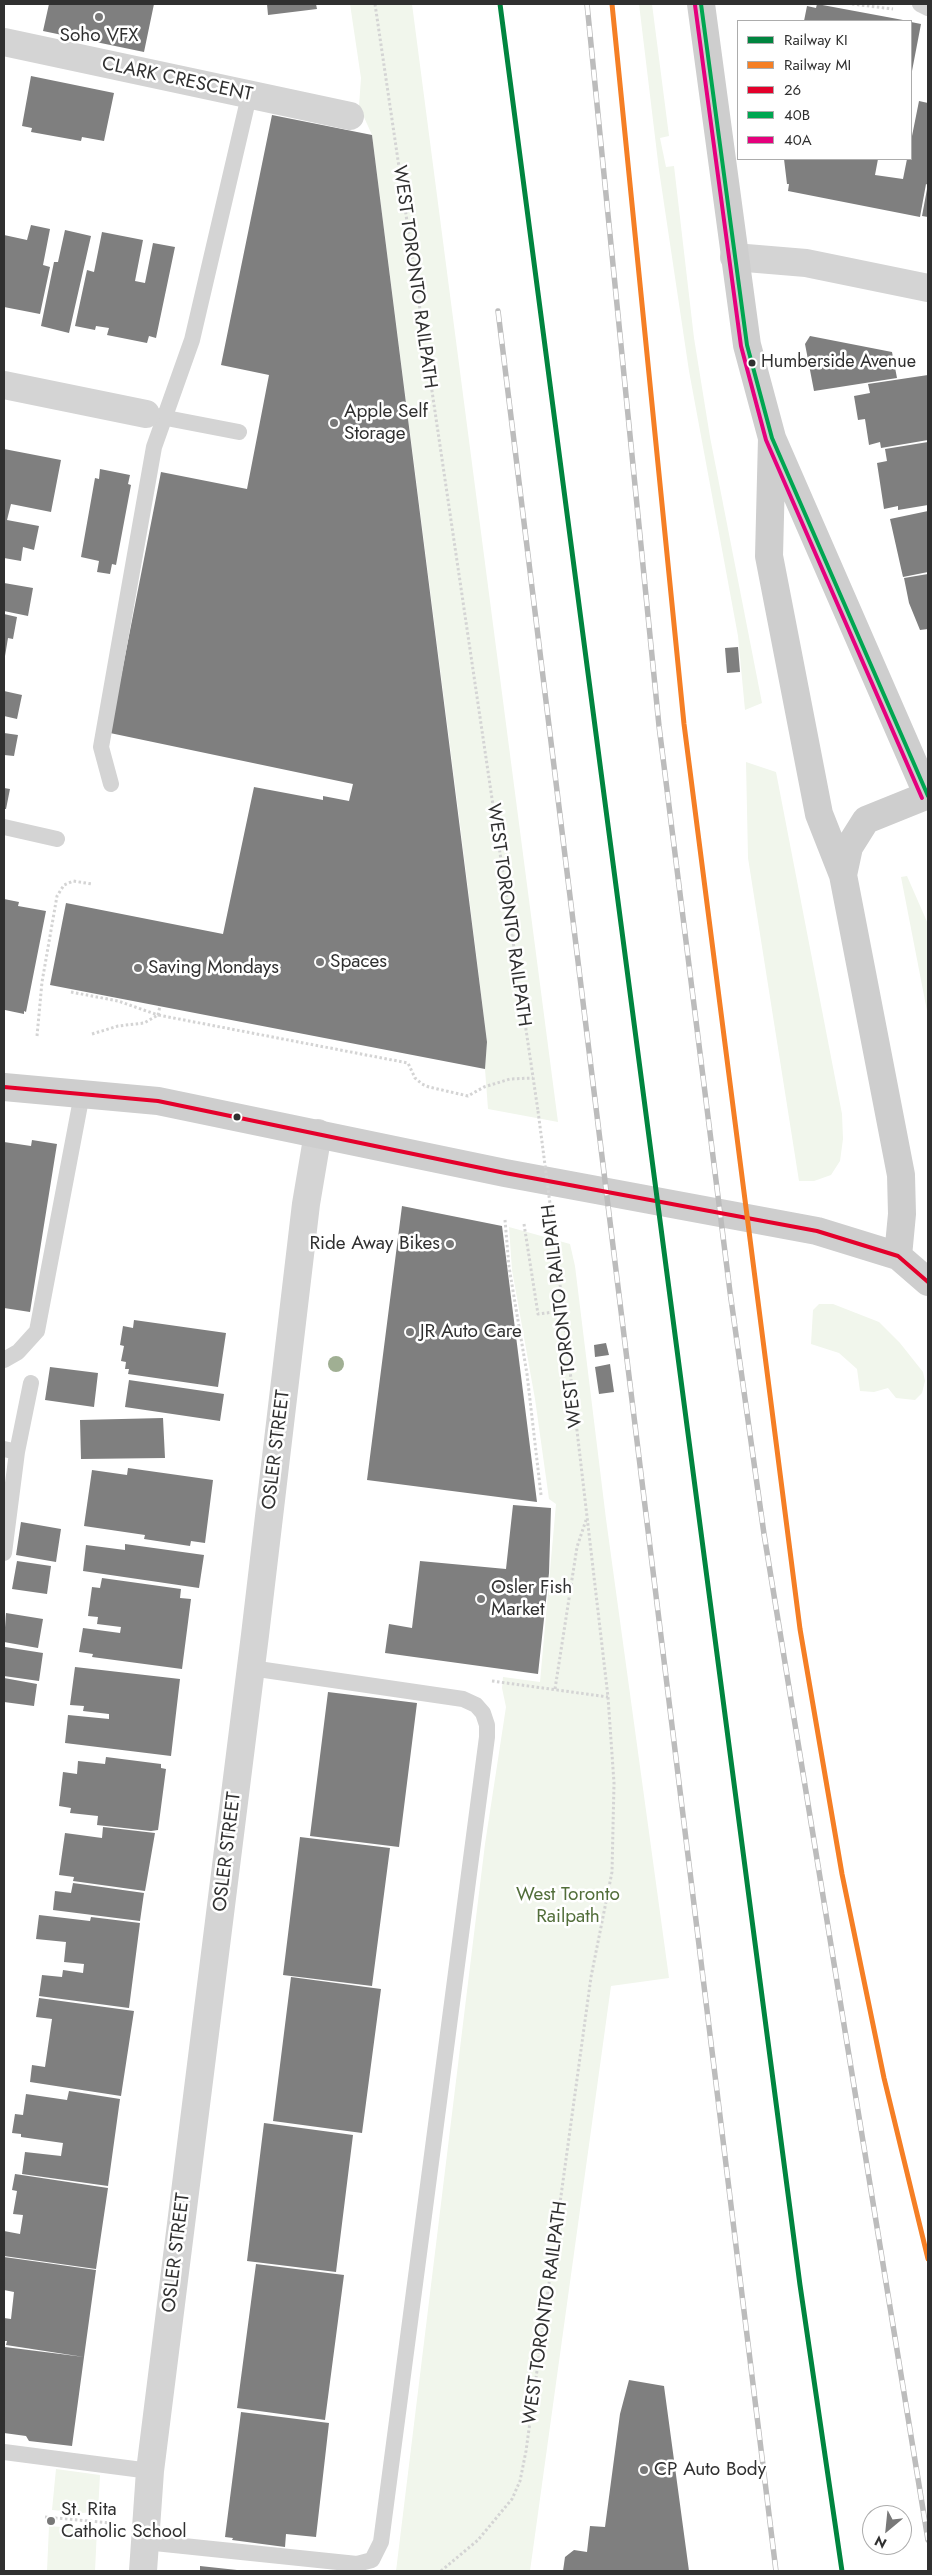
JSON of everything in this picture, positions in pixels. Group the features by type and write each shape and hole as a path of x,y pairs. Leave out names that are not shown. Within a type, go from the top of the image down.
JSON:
{"main road":[{"path":"701,4 747,345 772,438 928,795 866,820 849,847 843,875"},
{"path":"772,438 769,556 819,814 843,875 901,1175 902,1214 898,1256"},
{"path":"4,1087 158,1101 506,1173 817,1231 898,1256 928,1282"}],"street":[{"name":"CLARK CRESCENT","path":"4,42 249,96 350,116"},
{"path":"734,257 806,263 928,288"},
{"path":"4,385 156,416"},
{"name":"OSLER STREET","path":"143,2571 150,2471 251,1668 305,1214 318,1133"}],"lane":[{"path":"111,784 101,746 154,447 156,416 192,340 249,96"},
{"path":"156,416 239,432"},
{"path":"4,827 57,839"},
{"path":"4,1360 18,1352 38,1331 82,1094"},
{"path":"4,1553 11,1451 31,1383"},
{"path":"145,2542 357,2564 372,2560 381,2542 487,1737 487,1725 483,1713 476,1705 463,1699 251,1668"},
{"path":"4,2452 150,2471"}],"path":[{"name":"WEST TORONTO RAILPATH","path":"375,4 538,1111 608,1697 614,1783 612,1872 592,1978 526,2451 520,2481 512,2499 478,2540 441,2571"},
{"path":"852,4 898,10 923,6"},
{"path":"37,1036 42,982 57,896 64,885 73,881 92,884"},
{"path":"71,992 118,1001 158,1015 408,1063 415,1078 429,1088 468,1096 484,1086 510,1080 533,1078"},
{"path":"92,1034 118,1026 144,1023 158,1015 160,1006"},
{"path":"505,1220 509,1267 527,1374 542,1495"},
{"path":"524,1224 538,1314 562,1311"},
{"path":"555,1689 577,1547 587,1517"},
{"path":"45,2517 111,2523"}],"green space":[{"path":"350,4 412,4 558,1122 488,1109 485,1069 487,1042 460,824 372,135 359,106 361,78"},
{"path":"639,4 652,4 669,136 660,138 666,167 674,166 694,338 710,437 762,703 745,710 738,636 689,371 659,170"},
{"path":"746,762 776,772 842,1114 843,1139 840,1161 831,1175 814,1181 799,1181 748,858"},
{"path":"907,876 928,924 928,1016 901,877"},
{"name":"West Toronto Railpath","path":"509,1227 570,1244 575,1266 606,1519 669,1978 611,1986 530,2571 396,2571 485,1844 506,1707 502,1688 503,1677 540,1682 556,1504 549,1499 535,1399 512,1270"},
{"path":"819,1304 833,1304 879,1322 900,1343 923,1372 925,1381 922,1393 915,1400 896,1398 888,1388 874,1392 860,1391 857,1369 839,1353 811,1344 813,1310"},
{"path":"56,2469 100,2475 98,2511 83,2513 52,2510"},
{"path":"49,2526 97,2530 95,2571 47,2571"}],"building":[{"name":"Soho VFX","path":"49,4 154,4 144,52 43,31"},
{"path":"267,4 316,4 317,9 268,15"},
{"path":"817,4 903,20 804,20 807,6 816,8"},
{"path":"912,22 921,24 912,71"},
{"path":"31,76 114,93 104,141 82,137 81,141 31,132 32,128 22,126"},
{"path":"919,101 928,103 928,185 926,184 920,217 788,191 789,184 787,184 784,160 878,160 875,175 903,179 907,160 912,160 912,136"},
{"name":"Apple Self Storage","path":"272,115 372,135 487,1042 485,1069 50,985 66,903 223,934 254,787 323,800 323,796 349,801 353,784 110,733 161,472 247,489 269,375 221,365"},
{"path":"928,189 928,217 922,216"},
{"path":"31,225 50,229 43,265 50,267 40,314 4,307 4,235 27,240"},
{"path":"65,230 91,236 69,333 41,326 54,262 58,262"},
{"path":"102,232 143,240 135,281 145,283 153,243 175,247 156,338 149,336 147,343 107,335 109,328 96,326 95,330 75,326 87,270 94,272"},
{"path":"810,336 892,352 897,378 814,391 805,344"},
{"path":"928,375 928,440 881,448 880,442 869,445 865,419 858,420 854,396 870,393 868,384"},
{"path":"928,442 928,505 898,510 898,506 884,509 877,463 887,461 885,449"},
{"path":"4,449 61,460 51,512 11,504 7,520 39,526 34,550 23,547 21,561 4,558"},
{"path":"100,469 130,475 128,484 131,485 116,565 112,564 110,574 97,572 99,561 81,557 95,478 99,479"},
{"path":"928,511 928,572 903,577 890,519"},
{"path":"928,574 928,629 920,630 909,603 904,578"},
{"path":"4,583 33,588 28,616 4,611"},
{"path":"4,614 17,617 13,639 8,638 5,656"},
{"path":"738,647 740,672 727,673 725,648"},
{"path":"4,691 22,695 17,719 4,716"},
{"path":"4,733 18,735 14,756 4,755"},
{"path":"4,788 10,789 6,809 4,809"},
{"path":"4,899 19,902 18,906 46,911 26,1012 24,1011 24,1014 5,1010 4,1007"},
{"path":"32,1140 57,1144 30,1312 4,1308 4,1142 31,1146"},
{"path":"402,1206 502,1226 537,1502 367,1480"},
{"path":"134,1320 226,1333 218,1387 128,1374 129,1369 125,1369 126,1362 121,1361 124,1346 120,1345 123,1326 133,1328"},
{"path":"606,1343 609,1355 595,1357 594,1345"},
{"path":"610,1364 614,1392 599,1394 595,1367"},
{"path":"50,1367 98,1373 94,1407 45,1400"},
{"path":"129,1380 224,1394 220,1421 125,1407"},
{"path":"163,1418 165,1458 81,1459 80,1420"},
{"path":"128,1468 213,1480 205,1543 191,1541 190,1546 144,1539 145,1535 84,1526 92,1470 127,1475"},
{"name":"Osler Fish Market","path":"513,1505 551,1508 549,1573 538,1674 385,1653 389,1624 412,1628 420,1561 506,1569"},
{"path":"21,1522 61,1529 56,1562 16,1555"},
{"path":"125,1544 204,1555 199,1588 83,1571 86,1545 125,1550"},
{"path":"17,1561 51,1566 47,1594 12,1589"},
{"path":"102,1578 181,1589 180,1598 191,1599 182,1669 92,1657 93,1654 79,1652 83,1628 120,1633 121,1627 97,1624 98,1617 88,1616 92,1587 100,1588"},
{"path":"6,1613 43,1619 38,1648 4,1642"},
{"path":"5,1647 43,1653 39,1681 4,1676"},
{"path":"75,1667 180,1679 171,1756 65,1743 68,1715 109,1719 109,1714 83,1711 84,1706 70,1705"},
{"path":"4,1678 37,1684 34,1706 4,1702"},
{"path":"328,1692 417,1703 399,1847 310,1836"},
{"path":"106,1757 161,1764 161,1768 166,1769 158,1830 151,1831 97,1825 98,1816 70,1813 71,1808 59,1806 63,1772 77,1774 78,1761 105,1764"},
{"path":"103,1827 155,1833 145,1891 73,1881 74,1877 59,1875 65,1833 102,1838"},
{"path":"300,1837 390,1848 372,1986 283,1975"},
{"path":"73,1883 144,1893 140,1921 53,1910 55,1891 71,1893"},
{"path":"39,1915 90,1921 91,1917 140,1923 129,2008 39,1996 42,1975 62,1977 63,1970 83,1973 84,1964 64,1962 66,1942 36,1939"},
{"path":"291,1977 381,1989 362,2133 273,2121"},
{"path":"39,1998 134,2011 121,2096 30,2082 32,2065 45,2067 52,2019 36,2017"},
{"path":"69,2091 120,2099 108,2186 22,2174 25,2152 61,2156 63,2143 21,2137 21,2134 12,2133 15,2114 23,2115 26,2094 67,2100"},
{"path":"264,2123 353,2135 336,2272 247,2261"},
{"path":"15,2174 108,2188 96,2269 4,2256 4,2231 20,2234 23,2215 13,2214 17,2191 12,2190"},
{"path":"4,2257 96,2270 84,2357 6,2345 7,2341 4,2341 4,2318 11,2319 14,2292 4,2290"},
{"path":"256,2264 344,2275 325,2420 237,2408"},
{"path":"5,2347 84,2357 72,2446 29,2441 26,2436 4,2433"},
{"name":"CP Auto Body","path":"629,2380 664,2386 689,2571 563,2571 565,2557 574,2550 587,2552 590,2526 605,2527 620,2414"},
{"path":"241,2412 329,2423 316,2537 286,2534 285,2547 232,2540 233,2538 225,2537"},
{"path":"200,2566 237,2570 237,2571 200,2571"}],"railway":[{"path":"587,4 659,726 730,1292 764,1534 928,2540"},
{"path":"498,311 776,2571"}],"rail line":[{"name":"KI","path":"500,4 800,2285 842,2571"},
{"name":"MI","path":"612,4 684,724 800,1629 842,1874 884,2078 928,2259"}],"transit line":[{"name":"40B","path":"701,4 747,345 772,438 928,796"},
{"name":"40A","path":"695,5 741,346 766,440 922,798"},
{"name":"26","path":"4,1087 158,1101 505,1173 817,1231 898,1256 928,1282"}],"place":[{"name":"Soho VFX","path":"99,17"},
{"name":"Humberside Avenue","path":"752,363"},
{"name":"Apple Self Storage","path":"334,423"},
{"name":"Spaces","path":"320,962"},
{"name":"Saving Mondays","path":"138,968"},
{"name":"Ride Away Bikes","path":"450,1244"},
{"name":"JR Auto Care","path":"410,1332"},
{"name":"Osler Fish Market","path":"481,1599"},
{"name":"CP Auto Body","path":"644,2470"},
{"name":"St. Rita Catholic School","path":"51,2521"}]}
